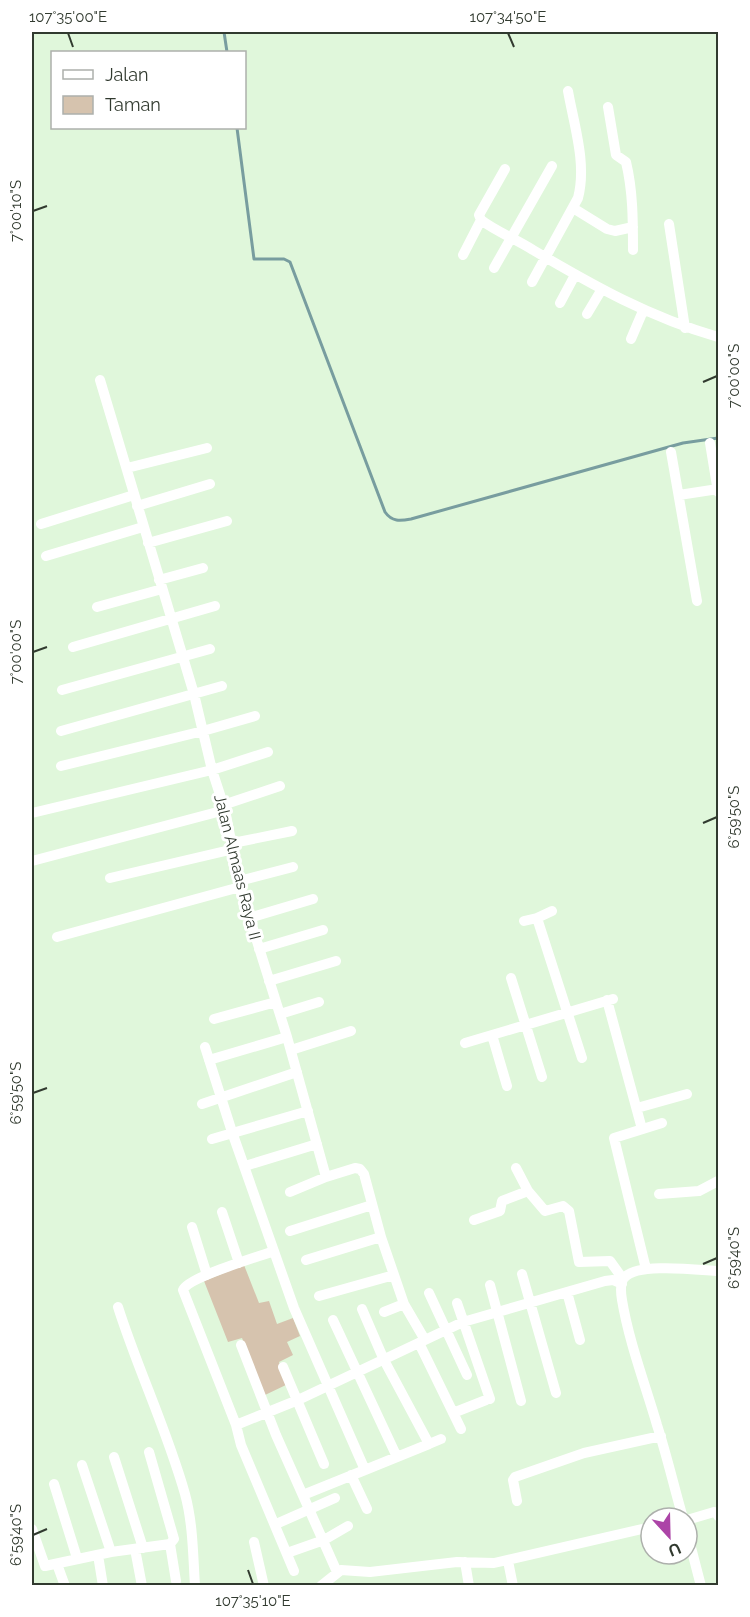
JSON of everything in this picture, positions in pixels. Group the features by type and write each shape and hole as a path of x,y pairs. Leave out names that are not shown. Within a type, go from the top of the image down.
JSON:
{"street":[{"path":"532,282 578,198 582,179 568,91"},
{"path":"608,107 616,155 624,160 627,166 633,250"},
{"path":"494,268 552,166"},
{"path":"463,255 481,220 479,215 505,169"},
{"path":"573,208 607,229 615,231 633,227"},
{"path":"481,220 574,275 643,311 686,328 718,337"},
{"path":"669,224 686,328"},
{"path":"560,303 574,275"},
{"path":"587,314 602,289"},
{"path":"631,339 643,311"},
{"name":"Jalan Almaas Raya II","path":"100,380 194,694 212,770 224,807 249,918 291,1050 326,1177"},
{"path":"679,495 718,490 710,443"},
{"path":"127,468 207,448"},
{"path":"671,452 697,601"},
{"path":"138,506 210,484"},
{"path":"41,524 134,495"},
{"path":"148,543 227,521"},
{"path":"46,556 143,527"},
{"path":"97,607 203,568"},
{"path":"73,647 215,606"},
{"path":"62,690 210,649"},
{"path":"61,731 222,686"},
{"path":"61,766 255,716"},
{"path":"32,813 212,770 268,752"},
{"path":"32,861 224,807 280,786"},
{"path":"110,878 292,831"},
{"path":"57,936 293,867"},
{"path":"249,918 313,899"},
{"path":"524,921 552,911"},
{"path":"537,918 582,1058"},
{"path":"259,950 323,930"},
{"path":"269,981 336,961"},
{"path":"511,978 542,1077"},
{"path":"465,1043 610,1000 642,1129"},
{"path":"214,1019 276,1002"},
{"path":"280,1014 319,1002"},
{"path":"291,1050 351,1031"},
{"path":"492,1035 507,1086"},
{"path":"209,1060 287,1037"},
{"path":"205,1047 232,1132 294,1308 366,1470"},
{"path":"202,1104 297,1072"},
{"path":"637,1108 687,1094"},
{"path":"212,1139 308,1111"},
{"path":"646,1269 614,1138 662,1123"},
{"path":"245,1166 317,1144"},
{"path":"290,1192 355,1168 360,1169 364,1174 381,1237 404,1304 461,1429"},
{"path":"516,1168 528,1191 545,1211 563,1206 569,1210 579,1262 610,1261 622,1281 622,1299 681,1506"},
{"path":"659,1194 699,1191 718,1181"},
{"path":"474,1220 500,1211 502,1201 528,1191"},
{"path":"290,1231 372,1205"},
{"path":"222,1212 239,1263"},
{"path":"192,1227 207,1275"},
{"path":"306,1260 381,1237"},
{"path":"274,1251 207,1275 186,1284 183,1290 236,1425 241,1445 294,1570"},
{"path":"622,1281 630,1273 646,1269 718,1271"},
{"path":"522,1274 556,1393"},
{"path":"319,1296 394,1275"},
{"path":"236,1425 298,1400 463,1322 605,1281 622,1281"},
{"path":"490,1285 521,1401"},
{"path":"567,1292 580,1340"},
{"path":"429,1293 467,1375"},
{"path":"453,1413 488,1399 457,1303"},
{"path":"384,1312 404,1304"},
{"path":"118,1307 131,1350 159,1417 185,1494 189,1513 195,1586"},
{"path":"362,1309 384,1360 429,1444"},
{"path":"333,1320 397,1457"},
{"path":"241,1345 337,1572"},
{"path":"283,1367 324,1464"},
{"path":"517,1501 513,1480 515,1477 584,1453 661,1436"},
{"path":"303,1495 441,1439"},
{"path":"32,1529 43,1565 170,1544 174,1539 149,1452"},
{"path":"114,1457 139,1549 142,1586"},
{"path":"82,1465 111,1552"},
{"path":"351,1475 367,1509"},
{"path":"54,1484 77,1558"},
{"path":"276,1524 335,1498"},
{"path":"699,1516 714,1512 718,1516"},
{"path":"287,1553 324,1540 348,1526"},
{"path":"321,1586 337,1572 348,1569 370,1572 465,1562 479,1564 508,1561 639,1530"},
{"path":"255,1542 264,1586"},
{"path":"170,1544 176,1581"},
{"path":"98,1555 103,1586"},
{"path":"508,1561 513,1586"},
{"path":"465,1562 469,1586"},
{"path":"52,1586 64,1583 57,1563"},
{"path":"696,1566 701,1586"}],"green space":[{"path":"244,1265 259,1303 269,1301 277,1324 293,1318 300,1336 287,1342 293,1355 279,1362 288,1384 265,1395 242,1338 228,1342 204,1281"}],"waterway":[{"path":"224,32 227,51"},
{"path":"237,129 254,259 284,259 290,262 385,512 390,518 411,519 683,443 718,438"}]}
